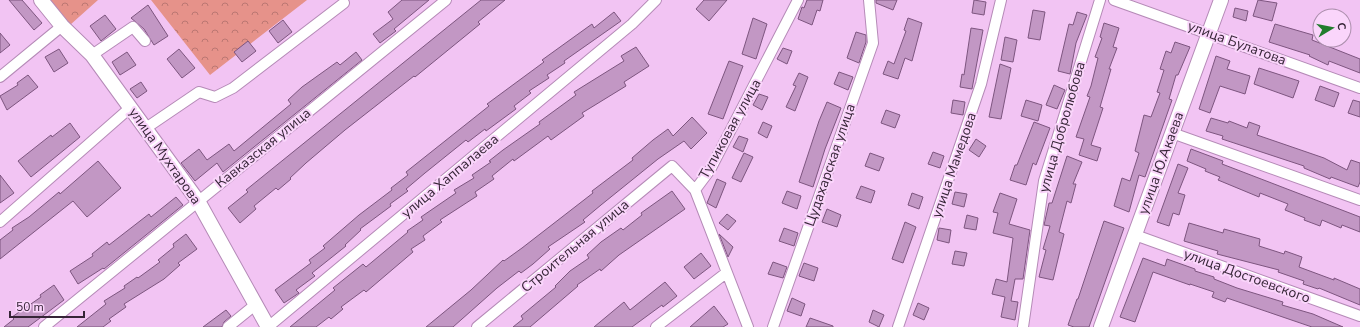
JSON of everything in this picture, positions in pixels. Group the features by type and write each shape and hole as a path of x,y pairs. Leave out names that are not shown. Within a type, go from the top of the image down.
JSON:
{"street":[{"name":"улица Мухтарова","path":"41,0 62,26 92,55 198,201 268,327"},
{"name":"Кавказская улица","path":"44,327 446,0"},
{"name":"улица Хаппалаева","path":"268,327 632,24 656,0"},
{"name":"Тупиковая улица","path":"748,327 695,190 710,170 798,0"},
{"name":"Цудахарская улица","path":"773,327 873,43 869,0"},
{"name":"улица Мамедова","path":"898,327 981,84 1001,0"},
{"name":"улица Добролюбова","path":"1023,327 1044,181 1100,0"},
{"name":"улица Булатова","path":"1114,0 1360,88"},
{"name":"улица Ю.Акаева","path":"1101,327 1221,0"},
{"path":"146,128 199,92 215,97 233,88 344,3"},
{"path":"0,77 62,26"},
{"path":"92,55 133,27 145,41"},
{"path":"0,222 131,107"},
{"path":"1172,133 1360,200"},
{"name":"Строительная улица","path":"477,327 672,166 695,190"},
{"name":"улица Достоевского","path":"1134,235 1360,316"},
{"path":"656,327 726,273"},
{"path":"228,327 255,305"}],"green space":[{"path":"49,0 98,0 70,25"},
{"path":"151,0 307,0 210,75"}],"building":[{"path":"9,0 22,0 42,23 34,30"},
{"path":"402,0 429,0 394,29 396,31 380,43 373,34 393,19 388,12"},
{"path":"481,0 505,0 478,22 480,24 415,77 414,76 345,130 306,163 278,190 276,188 254,206 256,209 240,223 228,208 248,192 246,190"},
{"path":"704,0 727,0 709,21 696,9"},
{"path":"807,0 823,0 820,11 817,10 812,25 798,19 802,7 804,8"},
{"path":"876,0 897,0 893,10 876,3"},
{"path":"974,0 986,2 984,15 972,13"},
{"path":"1258,0 1277,3 1272,21 1253,16"},
{"path":"148,5 168,36 154,45 144,29 131,18"},
{"path":"1235,8 1248,11 1246,21 1233,17"},
{"path":"1033,10 1045,12 1040,40 1028,38"},
{"path":"614,12 621,21 564,61 565,63 547,75 549,78 529,91 531,93 514,106 516,109 486,131 485,129 468,142 466,140 425,173 406,189 408,191 390,204 391,206 360,229 361,230 345,245 346,246 312,273 315,276 296,290 299,293 284,303 275,290 311,263 309,260 325,248 323,246 359,215 392,190 391,188 408,175 406,172 489,106 487,104 544,62 542,60 592,24 594,28"},
{"path":"1077,12 1087,15 1076,43 1070,74 1058,71 1069,24 1073,25"},
{"path":"105,15 116,29 101,41 90,26"},
{"path":"753,18 767,24 756,59 742,54"},
{"path":"908,18 922,23 912,61 905,58 898,79 883,74 888,61 894,64 906,31 904,30"},
{"path":"283,20 292,32 278,43 269,31"},
{"path":"1104,23 1119,28 1113,47 1117,48 1109,69 1111,69 1100,107 1103,108 1091,145 1101,148 1097,161 1079,155 1084,139 1076,137 1090,97 1087,96 1098,58 1095,57 1102,38 1100,37"},
{"path":"1275,24 1312,35 1312,48 1332,48 1360,59 1360,73 1329,61 1328,65 1309,56 1310,55 1269,42"},
{"path":"971,28 983,30 972,89 960,87 962,74 964,75"},
{"path":"856,32 866,35 866,42 859,63 847,58"},
{"path":"0,33 10,45 0,53"},
{"path":"1005,37 1017,40 1013,62 1001,60"},
{"path":"248,41 256,51 242,62 234,52"},
{"path":"1175,42 1190,47 1178,75 1176,75 1169,99 1172,100 1145,177 1139,175 1129,212 1114,206 1122,178 1130,181 1139,153 1135,151 1144,115 1151,117 1160,93 1157,92 1164,70 1160,69 1166,51 1171,53"},
{"path":"636,47 649,66 624,82 626,86 582,113 584,116 551,140 548,136 514,161 513,159 492,176 494,179 475,192 477,196 440,220 442,222 423,236 425,240 411,249 413,252 366,292 364,290 341,307 343,309 331,319 329,317 316,327 290,327 335,290 333,288 363,264 366,267 408,232 407,231 423,220 421,217 456,193 454,190 474,178 472,175 491,162 489,161 540,124 539,122 576,95 574,92 624,61 621,56"},
{"path":"783,48 792,51 787,64 777,59"},
{"path":"59,49 68,63 54,72 45,57"},
{"path":"179,49 195,68 182,78 167,59"},
{"path":"127,52 136,65 120,75 112,62"},
{"path":"356,52 362,60 223,172 217,163 195,181 181,163 199,149 207,160 229,144 234,151 291,104 288,100 302,87 337,62 340,65"},
{"path":"1216,56 1230,61 1227,69 1250,76 1245,94 1220,86 1210,113 1199,109"},
{"path":"729,61 743,66 723,119 708,114"},
{"path":"1000,64 1011,68 1001,119 989,117"},
{"path":"1259,68 1299,81 1293,98 1254,84"},
{"path":"839,72 853,77 848,90 834,84"},
{"path":"799,73 808,77 795,111 786,107 796,86 793,85"},
{"path":"28,75 38,87 7,110 0,96 18,85 17,83"},
{"path":"141,82 147,91 137,98 130,89"},
{"path":"1054,85 1065,90 1057,109 1046,105"},
{"path":"1320,86 1339,93 1334,107 1315,100"},
{"path":"759,94 768,97 762,110 753,105"},
{"path":"953,100 965,102 963,115 951,113"},
{"path":"1026,100 1042,105 1038,121 1021,116"},
{"path":"1353,100 1360,102 1360,117 1348,113"},
{"path":"827,102 841,108 825,149 813,187 799,182 819,121"},
{"path":"886,110 900,115 895,128 881,123"},
{"path":"692,117 707,133 691,149 684,141 658,159 583,220 585,222 548,247 550,249 533,264 521,273 519,271 497,288 453,327 426,327 471,290 503,260 504,261 522,248 593,193 592,191 633,160 632,158 653,140 668,129 673,136"},
{"path":"1211,118 1228,123 1229,121 1247,128 1249,122 1260,126 1257,135 1324,158 1347,170 1351,160 1360,163 1360,182 1358,187 1331,177 1330,179 1304,168 1304,166 1222,139 1223,136 1206,131"},
{"path":"763,122 772,126 767,138 758,133"},
{"path":"1034,122 1050,128 1036,165 1033,163 1026,185 1010,180"},
{"path":"70,123 80,137 31,177 18,161 51,135 52,137"},
{"path":"739,136 748,139 743,152 733,147"},
{"path":"976,139 986,146 979,157 969,150"},
{"path":"1191,149 1223,161 1222,164 1360,217 1360,232 1342,225 1341,228 1322,220 1320,226 1285,210 1288,204 1260,193 1259,197 1218,180 1220,177 1187,161"},
{"path":"933,152 944,156 940,168 928,164"},
{"path":"744,153 753,157 741,182 732,178"},
{"path":"870,153 884,158 879,171 865,166"},
{"path":"1067,156 1082,162 1073,184 1076,184 1071,203 1067,201 1059,232 1064,234 1053,280 1039,277 1046,250 1043,249 1050,226 1044,225 1049,203 1052,203"},
{"path":"98,161 121,188 87,217 73,201 0,259 0,240 13,230 12,228 29,217 59,192 60,194"},
{"path":"1178,164 1188,168 1178,193 1185,195 1179,215 1173,213 1169,226 1157,222"},
{"path":"0,175 14,193 0,203"},
{"path":"717,179 726,183 716,208 707,203"},
{"path":"861,186 875,191 871,203 856,198"},
{"path":"672,191 685,209 619,255 601,271 600,269 577,285 578,286 530,327 513,327 523,319 521,316 556,287 555,286 570,271 589,258 587,255 601,242 621,228 623,230 642,215 641,213"},
{"path":"787,191 801,196 797,209 782,203"},
{"path":"955,192 967,194 964,207 952,204"},
{"path":"912,193 923,197 919,209 908,205"},
{"path":"1000,193 1017,199 1009,224 1030,230 1023,279 1015,279 1011,301 1018,302 1015,320 1001,317 1005,297 992,294 996,279 1007,282 1013,238 993,233 998,213 993,212"},
{"path":"176,197 183,205 104,269 103,268 78,284 70,271 93,256 92,254 107,242 109,245 149,214 151,217"},
{"path":"827,209 841,215 837,227 822,222"},
{"path":"727,214 736,221 728,230 719,223"},
{"path":"967,215 978,218 976,230 964,228"},
{"path":"1104,221 1124,228 1089,327 1074,327 1068,325"},
{"path":"905,222 916,227 903,263 892,259"},
{"path":"1189,223 1223,233 1224,229 1260,239 1259,246 1284,254 1285,251 1302,257 1299,267 1334,280 1334,278 1360,289 1360,305 1319,288 1318,289 1303,284 1304,281 1278,272 1279,270 1217,254 1218,251 1184,241"},
{"path":"784,228 798,233 794,246 779,241"},
{"path":"939,228 951,230 949,243 937,240"},
{"path":"186,234 197,249 178,263 180,265 164,279 124,304 126,307 109,319 111,321 103,327 77,327 106,304 104,301 125,288 124,286 160,262 158,260 174,247 173,244"},
{"path":"719,234 733,247 728,257"},
{"path":"955,251 967,253 964,266 952,264"},
{"path":"701,253 711,266 694,279 684,267"},
{"path":"1143,258 1165,266 1167,259 1195,269 1195,271 1214,277 1214,279 1237,288 1283,302 1282,305 1313,314 1343,327 1312,327 1227,298 1225,302 1212,297 1214,292 1153,272 1135,322 1120,317"},
{"path":"773,262 787,267 783,278 768,274"},
{"path":"804,263 818,268 814,281 799,276"},
{"path":"665,282 677,296 632,327 594,327 624,302 630,310"},
{"path":"54,285 64,300 28,327 4,327 14,319 12,317 41,297 40,295"},
{"path":"792,298 805,304 801,316 787,311"},
{"path":"918,303 929,308 924,320 913,315"},
{"path":"714,306 728,324 723,327 690,327"},
{"path":"226,310 231,316 224,322 222,327 203,327"},
{"path":"873,310 884,315 879,327 869,322"},
{"path":"810,318 833,326 833,327 806,327"}]}
